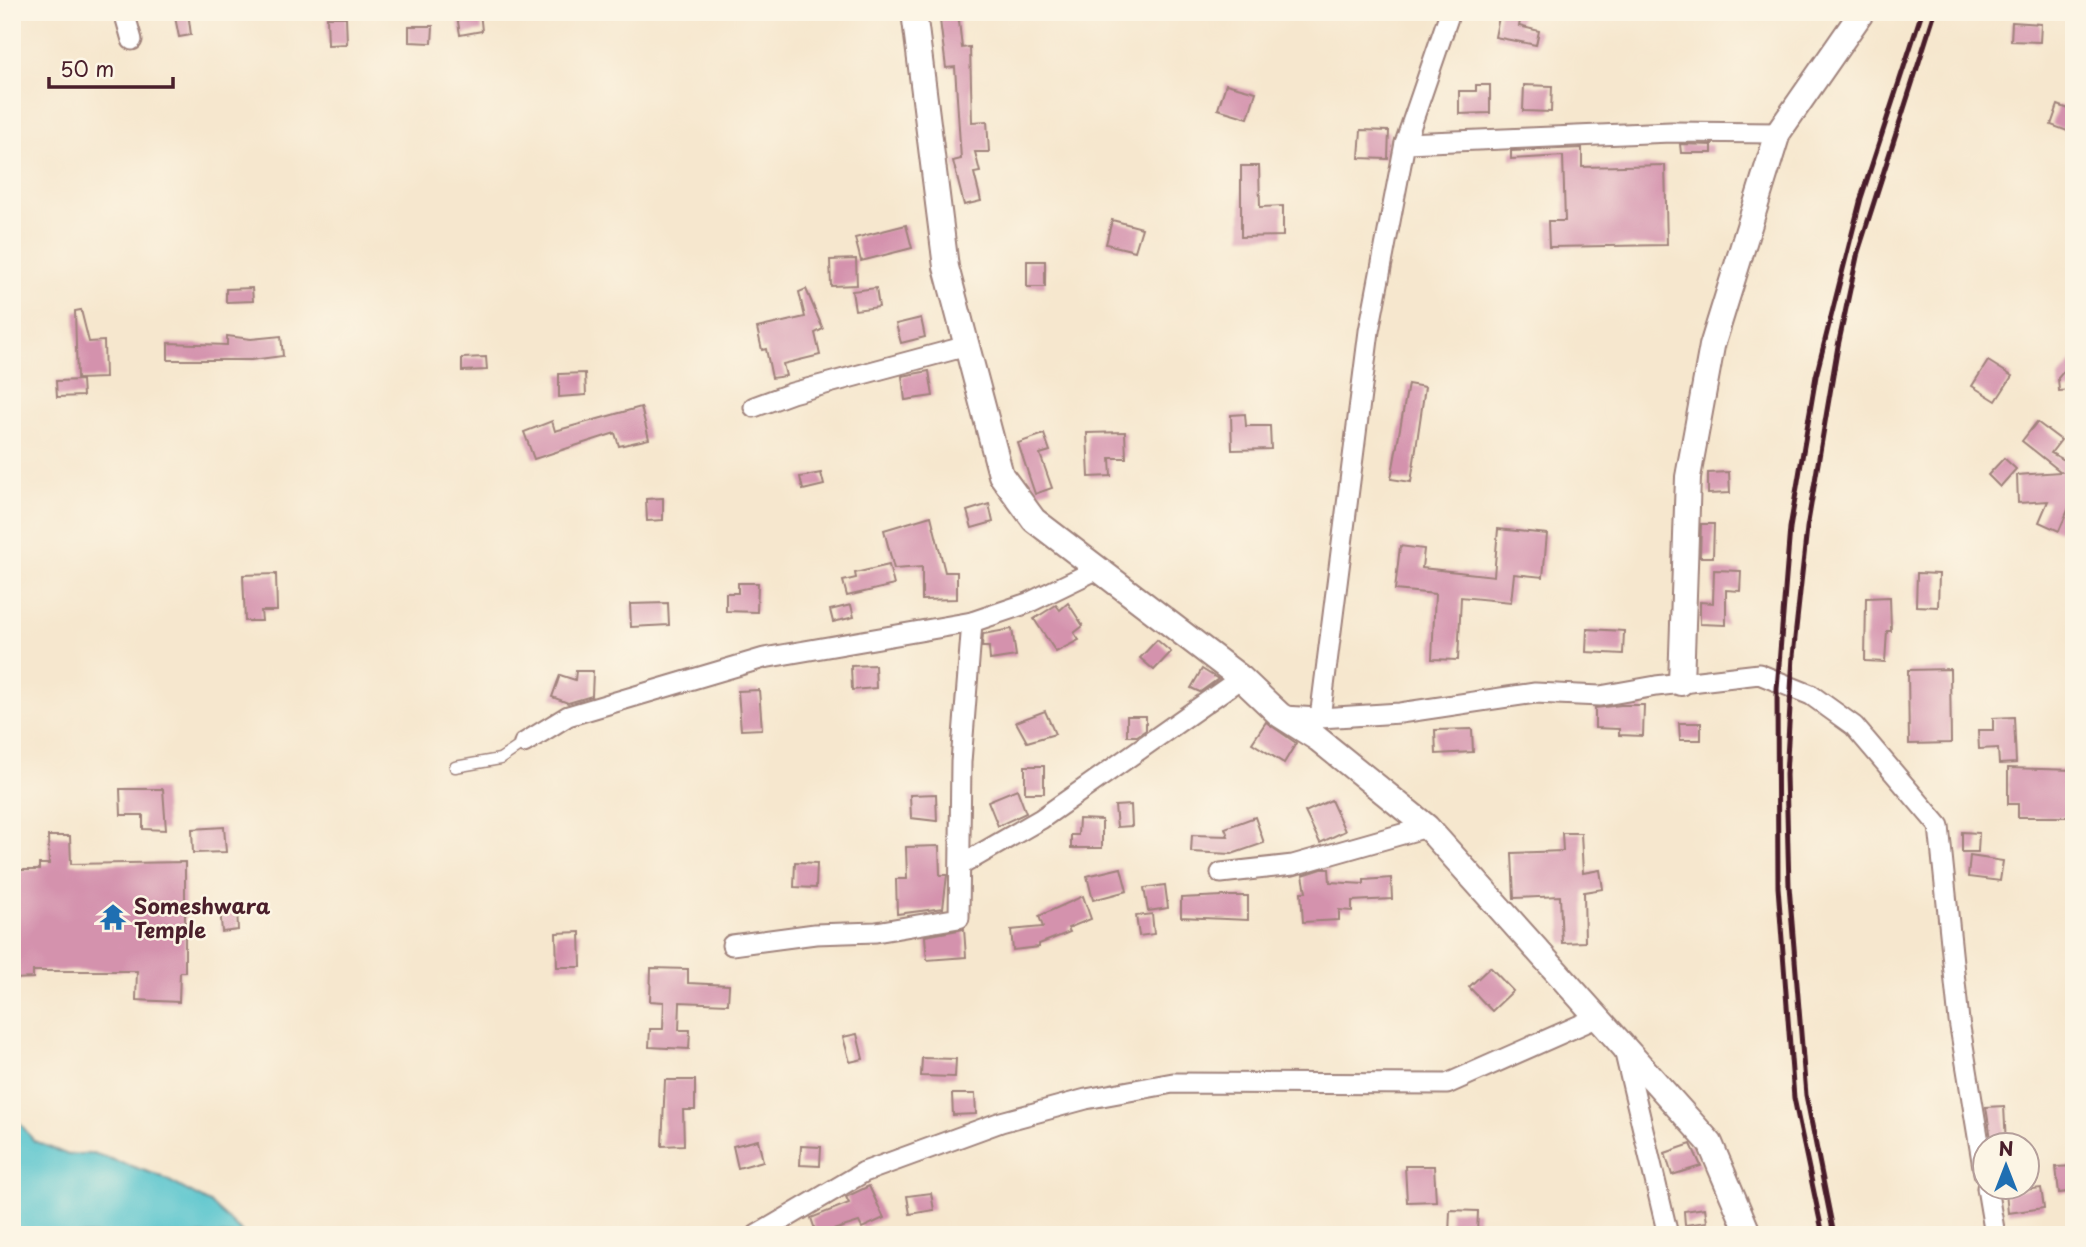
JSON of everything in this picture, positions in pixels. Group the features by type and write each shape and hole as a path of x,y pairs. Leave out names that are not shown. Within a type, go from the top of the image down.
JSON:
{"street":[{"path":"124,12 132,40"},
{"path":"914,12 946,267 1001,475 1034,520 1241,678 1280,715 1318,739 1427,827 1710,1143 1749,1235"},
{"path":"1320,718 1369,331 1405,143 1450,12"},
{"path":"1681,683 1688,477 1712,346 1778,133 1862,12"},
{"path":"1405,143 1671,131 1778,133"},
{"path":"754,407 792,393 967,346"},
{"path":"524,743 568,716 764,658 972,622 1028,603 1098,569"},
{"path":"732,945 815,934 876,932 959,918 961,762 972,622"},
{"path":"1280,715 1320,718 1400,713 1450,703 1535,692 1600,696 1759,674 1811,695 1854,726 1939,826 1959,1021 1977,1132"},
{"path":"961,865 1041,819 1241,678"},
{"path":"1221,873 1293,865 1427,827"},
{"path":"757,1235 864,1172 1001,1122 1074,1102 1173,1083 1447,1084 1596,1018"},
{"path":"1622,1044 1668,1235"},
{"path":"1989,1202 1995,1235"}],"lane":[{"path":"455,767 500,759 524,743"}],"water":[{"path":"12,1113 34,1141 68,1155 93,1153 160,1176 210,1203 245,1235 12,1235"}],"building":[{"path":"174,12 188,12 191,35 179,37"},
{"path":"480,12 482,31 460,35 457,15"},
{"path":"939,12 958,12 962,48 970,47 972,122 987,121 989,152 975,152 980,172 974,173 981,201 964,205 953,161 961,159 955,67 946,68"},
{"path":"1500,12 1522,12 1519,26 1539,31 1536,45 1495,37"},
{"path":"327,17 346,17 347,44 328,45"},
{"path":"2012,22 2041,24 2040,42 2011,41"},
{"path":"409,26 433,26 432,43 409,42"},
{"path":"1226,84 1256,92 1248,118 1218,109"},
{"path":"1476,85 1490,85 1490,113 1459,114 1459,91 1476,91"},
{"path":"1524,85 1552,86 1551,112 1523,111"},
{"path":"2058,105 2074,111 2070,132 2051,125"},
{"path":"1361,130 1389,131 1388,159 1359,158"},
{"path":"1680,144 1712,145 1712,153 1681,153"},
{"path":"1582,148 1582,167 1665,165 1667,245 1549,247 1548,221 1565,221 1563,156 1511,159 1511,151"},
{"path":"1241,166 1259,166 1260,207 1283,206 1283,236 1241,237"},
{"path":"1112,220 1142,228 1135,251 1106,244"},
{"path":"906,225 912,248 861,261 855,238"},
{"path":"856,259 857,285 831,286 830,260"},
{"path":"1027,261 1045,261 1045,287 1027,287"},
{"path":"252,288 253,301 226,302 226,289"},
{"path":"876,288 879,307 855,310 852,291"},
{"path":"806,289 823,329 815,333 820,355 783,364 786,376 772,378 766,349 762,350 757,328 805,317 799,292"},
{"path":"81,310 89,342 104,341 105,378 77,379 75,311"},
{"path":"921,318 925,337 901,343 896,324"},
{"path":"227,336 251,339 281,336 283,356 251,360 168,360 168,343 227,345"},
{"path":"486,357 487,370 462,371 462,358"},
{"path":"2074,359 2074,390 2059,391 2058,378"},
{"path":"1988,361 2012,376 1996,401 1972,386"},
{"path":"929,371 933,396 905,400 902,376"},
{"path":"585,373 586,395 559,397 559,374"},
{"path":"82,380 83,396 57,397 56,381"},
{"path":"1408,384 1425,387 1411,482 1391,479"},
{"path":"641,407 649,439 619,446 615,433 534,459 524,432 552,421 555,431"},
{"path":"1245,414 1246,426 1270,426 1271,449 1232,450 1231,415"},
{"path":"2037,422 2061,440 2051,453 2074,465 2074,496 2059,531 2039,522 2048,501 2018,503 2017,475 2061,472 2022,441"},
{"path":"1125,432 1126,458 1110,458 1111,476 1089,477 1087,433"},
{"path":"1044,434 1050,451 1040,454 1052,488 1035,494 1018,443"},
{"path":"2004,458 2016,469 2000,487 1988,475"},
{"path":"1729,472 1730,493 1708,494 1708,473"},
{"path":"821,473 824,485 803,490 800,477"},
{"path":"663,498 663,520 647,521 646,499"},
{"path":"989,504 993,522 972,528 967,511"},
{"path":"931,516 945,572 957,572 957,599 922,600 922,567 894,569 884,530"},
{"path":"1701,524 1714,524 1713,557 1700,557"},
{"path":"1498,529 1547,534 1543,577 1514,574 1511,602 1461,597 1458,660 1432,659 1435,594 1395,590 1400,546 1424,549 1422,568 1494,576"},
{"path":"889,565 894,585 847,596 843,581 856,578 855,573"},
{"path":"1714,570 1741,571 1740,591 1726,590 1726,625 1700,624 1700,602 1713,603"},
{"path":"1917,573 1939,574 1938,607 1916,606"},
{"path":"276,574 277,611 261,611 262,621 245,621 243,575"},
{"path":"738,583 758,583 757,612 726,611 726,593 738,593"},
{"path":"1890,597 1891,631 1887,631 1885,662 1865,661 1866,598"},
{"path":"668,603 669,625 631,627 630,604"},
{"path":"1068,603 1083,626 1074,633 1079,640 1056,652 1034,619 1056,605 1060,610"},
{"path":"851,605 854,617 833,622 830,610"},
{"path":"1012,629 1016,656 990,660 989,647 982,647 983,634"},
{"path":"1587,629 1624,631 1623,654 1586,652"},
{"path":"1157,640 1171,652 1154,670 1140,658"},
{"path":"875,665 876,688 852,690 851,666"},
{"path":"1202,669 1218,679 1200,692 1191,688"},
{"path":"1950,669 1951,743 1909,744 1908,670"},
{"path":"576,671 593,671 592,696 568,703 552,697 560,675 575,680"},
{"path":"759,690 762,729 741,730 738,691"},
{"path":"1644,705 1643,736 1619,735 1619,729 1595,728 1595,708"},
{"path":"1045,711 1055,734 1027,742 1016,722"},
{"path":"1127,716 1146,716 1146,730 1137,736 1127,736"},
{"path":"2014,717 2016,763 1999,764 1998,748 1979,749 1978,730 1993,730 1993,718"},
{"path":"1266,722 1296,743 1284,763 1252,743"},
{"path":"1679,723 1701,723 1701,740 1680,740"},
{"path":"1472,729 1473,752 1436,754 1435,730"},
{"path":"1025,766 1044,766 1044,793 1025,793"},
{"path":"2008,768 2074,770 2074,817 2018,817 2018,804 2008,804"},
{"path":"120,789 163,789 166,830 143,829 143,815 121,815"},
{"path":"1017,789 1026,813 998,826 988,801"},
{"path":"936,794 937,821 911,818 910,795"},
{"path":"1331,800 1345,831 1320,843 1305,812"},
{"path":"1131,805 1132,826 1117,827 1115,806"},
{"path":"1255,817 1264,843 1232,854 1191,852 1192,835 1228,836 1225,828"},
{"path":"1079,819 1102,820 1102,848 1071,848 1071,835 1078,835"},
{"path":"224,827 226,852 193,853 192,829"},
{"path":"1962,832 1979,833 1978,852 1962,852"},
{"path":"1562,833 1581,833 1583,873 1600,870 1603,889 1584,892 1585,942 1562,943 1560,896 1514,898 1512,853 1563,851"},
{"name":"Someshwara Temple","path":"48,836 70,836 71,864 185,862 185,972 180,972 179,1002 136,1000 137,971 33,971 33,978 12,979 12,870 39,870 39,864 49,864"},
{"path":"939,846 940,875 947,875 943,908 897,914 896,879 907,879 906,847"},
{"path":"1970,856 2003,861 2000,881 1968,877"},
{"path":"795,862 817,863 816,888 794,887"},
{"path":"1121,868 1127,891 1093,900 1087,876"},
{"path":"1329,869 1330,882 1364,884 1364,880 1391,878 1392,899 1352,901 1352,911 1339,910 1339,920 1303,922 1301,892 1306,892 1303,875"},
{"path":"1165,885 1168,908 1148,911 1144,888"},
{"path":"1083,896 1091,919 1068,928 1070,932 1039,944 1039,947 1013,950 1011,930 1043,927 1039,916"},
{"path":"1248,896 1248,920 1181,917 1181,898"},
{"path":"237,906 238,930 222,932 220,907"},
{"path":"1152,914 1154,934 1139,936 1136,916"},
{"path":"964,929 966,957 927,960 925,936"},
{"path":"580,932 581,967 557,967 556,933"},
{"path":"1490,967 1513,991 1492,1011 1469,987"},
{"path":"651,968 688,969 688,983 729,985 728,1004 680,1002 679,1030 690,1030 689,1049 649,1047 650,1029 663,1029 664,1002 650,1001"},
{"path":"857,1034 863,1059 850,1062 843,1037"},
{"path":"922,1058 956,1059 955,1077 921,1076"},
{"path":"665,1080 695,1080 695,1110 683,1110 684,1145 662,1146"},
{"path":"952,1094 975,1094 976,1114 953,1115"},
{"path":"2004,1106 2005,1132 1990,1132 1986,1107"},
{"path":"758,1140 763,1161 738,1168 733,1146"},
{"path":"1691,1144 1701,1166 1672,1175 1665,1153"},
{"path":"801,1146 821,1147 820,1166 800,1165"},
{"path":"1405,1166 1434,1166 1436,1201 1407,1202"},
{"path":"2074,1166 2074,1191 2059,1193 2056,1167"},
{"path":"869,1186 884,1218 862,1228 859,1222 817,1235 811,1218 849,1203 846,1197"},
{"path":"2040,1188 2044,1208 2008,1213 2007,1202 2040,1202"},
{"path":"931,1193 934,1210 910,1214 907,1196"},
{"path":"1705,1208 1707,1222 1685,1225 1684,1211"},
{"path":"1450,1210 1478,1211 1477,1235 1449,1235"}],"railway":[{"path":"1823,1235 1794,1098 1778,887 1777,689 1790,528 1816,376 1861,198 1922,12"},
{"path":"1834,1235 1806,1095 1789,886 1786,775 1793,656 1807,528 1838,346 1858,252 1935,12"}],"place":[{"name":"Someshwara Temple","path":"113,917"}]}
